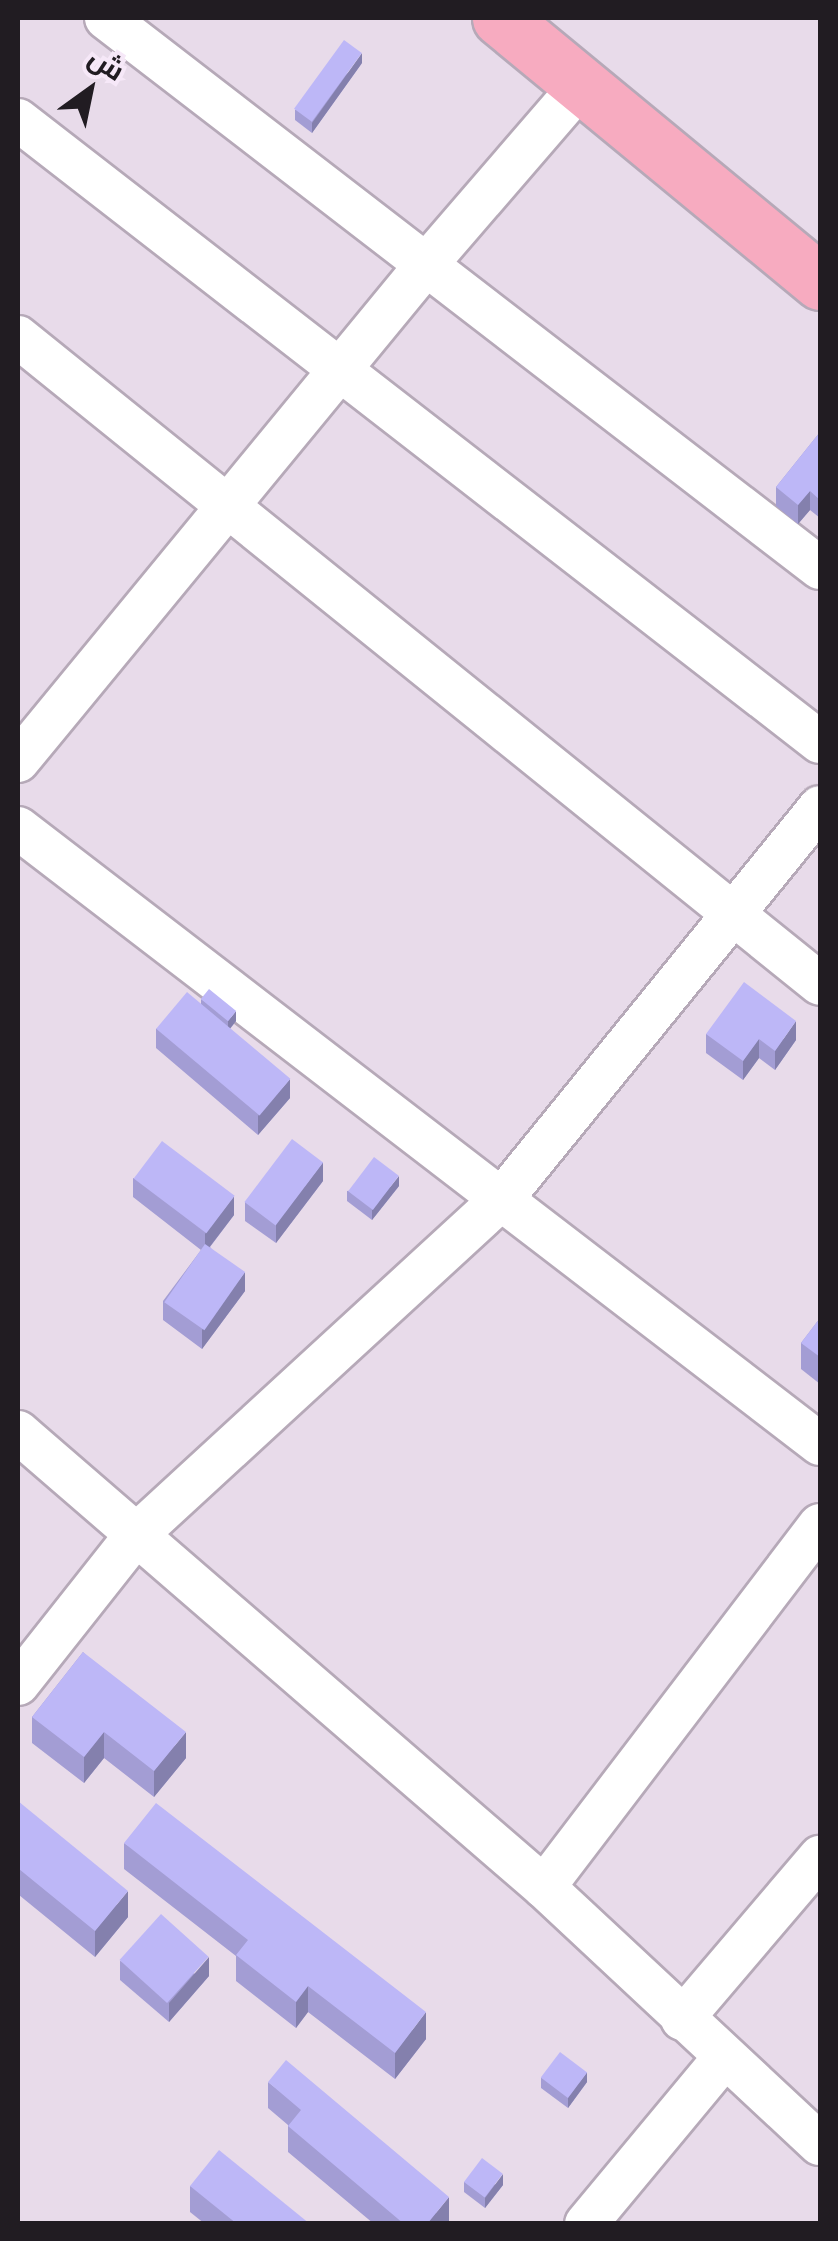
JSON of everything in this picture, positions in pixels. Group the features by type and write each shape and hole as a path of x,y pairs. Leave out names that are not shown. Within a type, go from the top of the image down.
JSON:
{"highway":[{"path":"500,18 820,282"}],"street":[{"path":"106,18 820,568"},
{"path":"18,761 424,266 583,84"},
{"path":"18,120 820,742"},
{"path":"18,337 820,984"},
{"path":"18,1684 134,1536 501,1200 820,807"},
{"path":"18,828 820,1444"},
{"path":"18,1432 544,1886 723,2059 820,2144"},
{"path":"544,1886 820,1525"},
{"path":"682,2019 820,1857"},
{"path":"586,2224 723,2059"}],"building":[{"path":"344,40 362,53 312,122 294,109"},
{"path":"820,432 820,500 810,491 798,505 776,487"},
{"path":"744,982 796,1021 775,1051 759,1039 743,1061 706,1034"},
{"path":"209,989 236,1011 228,1021 201,999"},
{"path":"187,992 290,1079 260,1116 156,1029"},
{"path":"292,1139 323,1162 276,1226 244,1202"},
{"path":"162,1141 235,1196 206,1233 134,1179"},
{"path":"374,1157 399,1176 373,1210 348,1191"},
{"path":"205,1244 245,1272 204,1330 164,1302"},
{"path":"820,1318 820,1357 801,1343"},
{"path":"83,1652 186,1732 154,1771 104,1732 84,1757 32,1717"},
{"path":"18,1801 128,1891 95,1931 18,1871"},
{"path":"156,1803 426,2012 395,2053 308,1986 296,2002 236,1955 248,1940 124,1843"},
{"path":"161,1914 209,1957 167,2003 120,1960"},
{"path":"560,2052 587,2072 568,2098 541,2078"},
{"path":"286,2060 449,2197 427,2224 404,2224 288,2126 301,2110 268,2082"},
{"path":"219,2150 310,2224 237,2224 190,2186"},
{"path":"482,2158 503,2174 485,2198 464,2182"}]}
